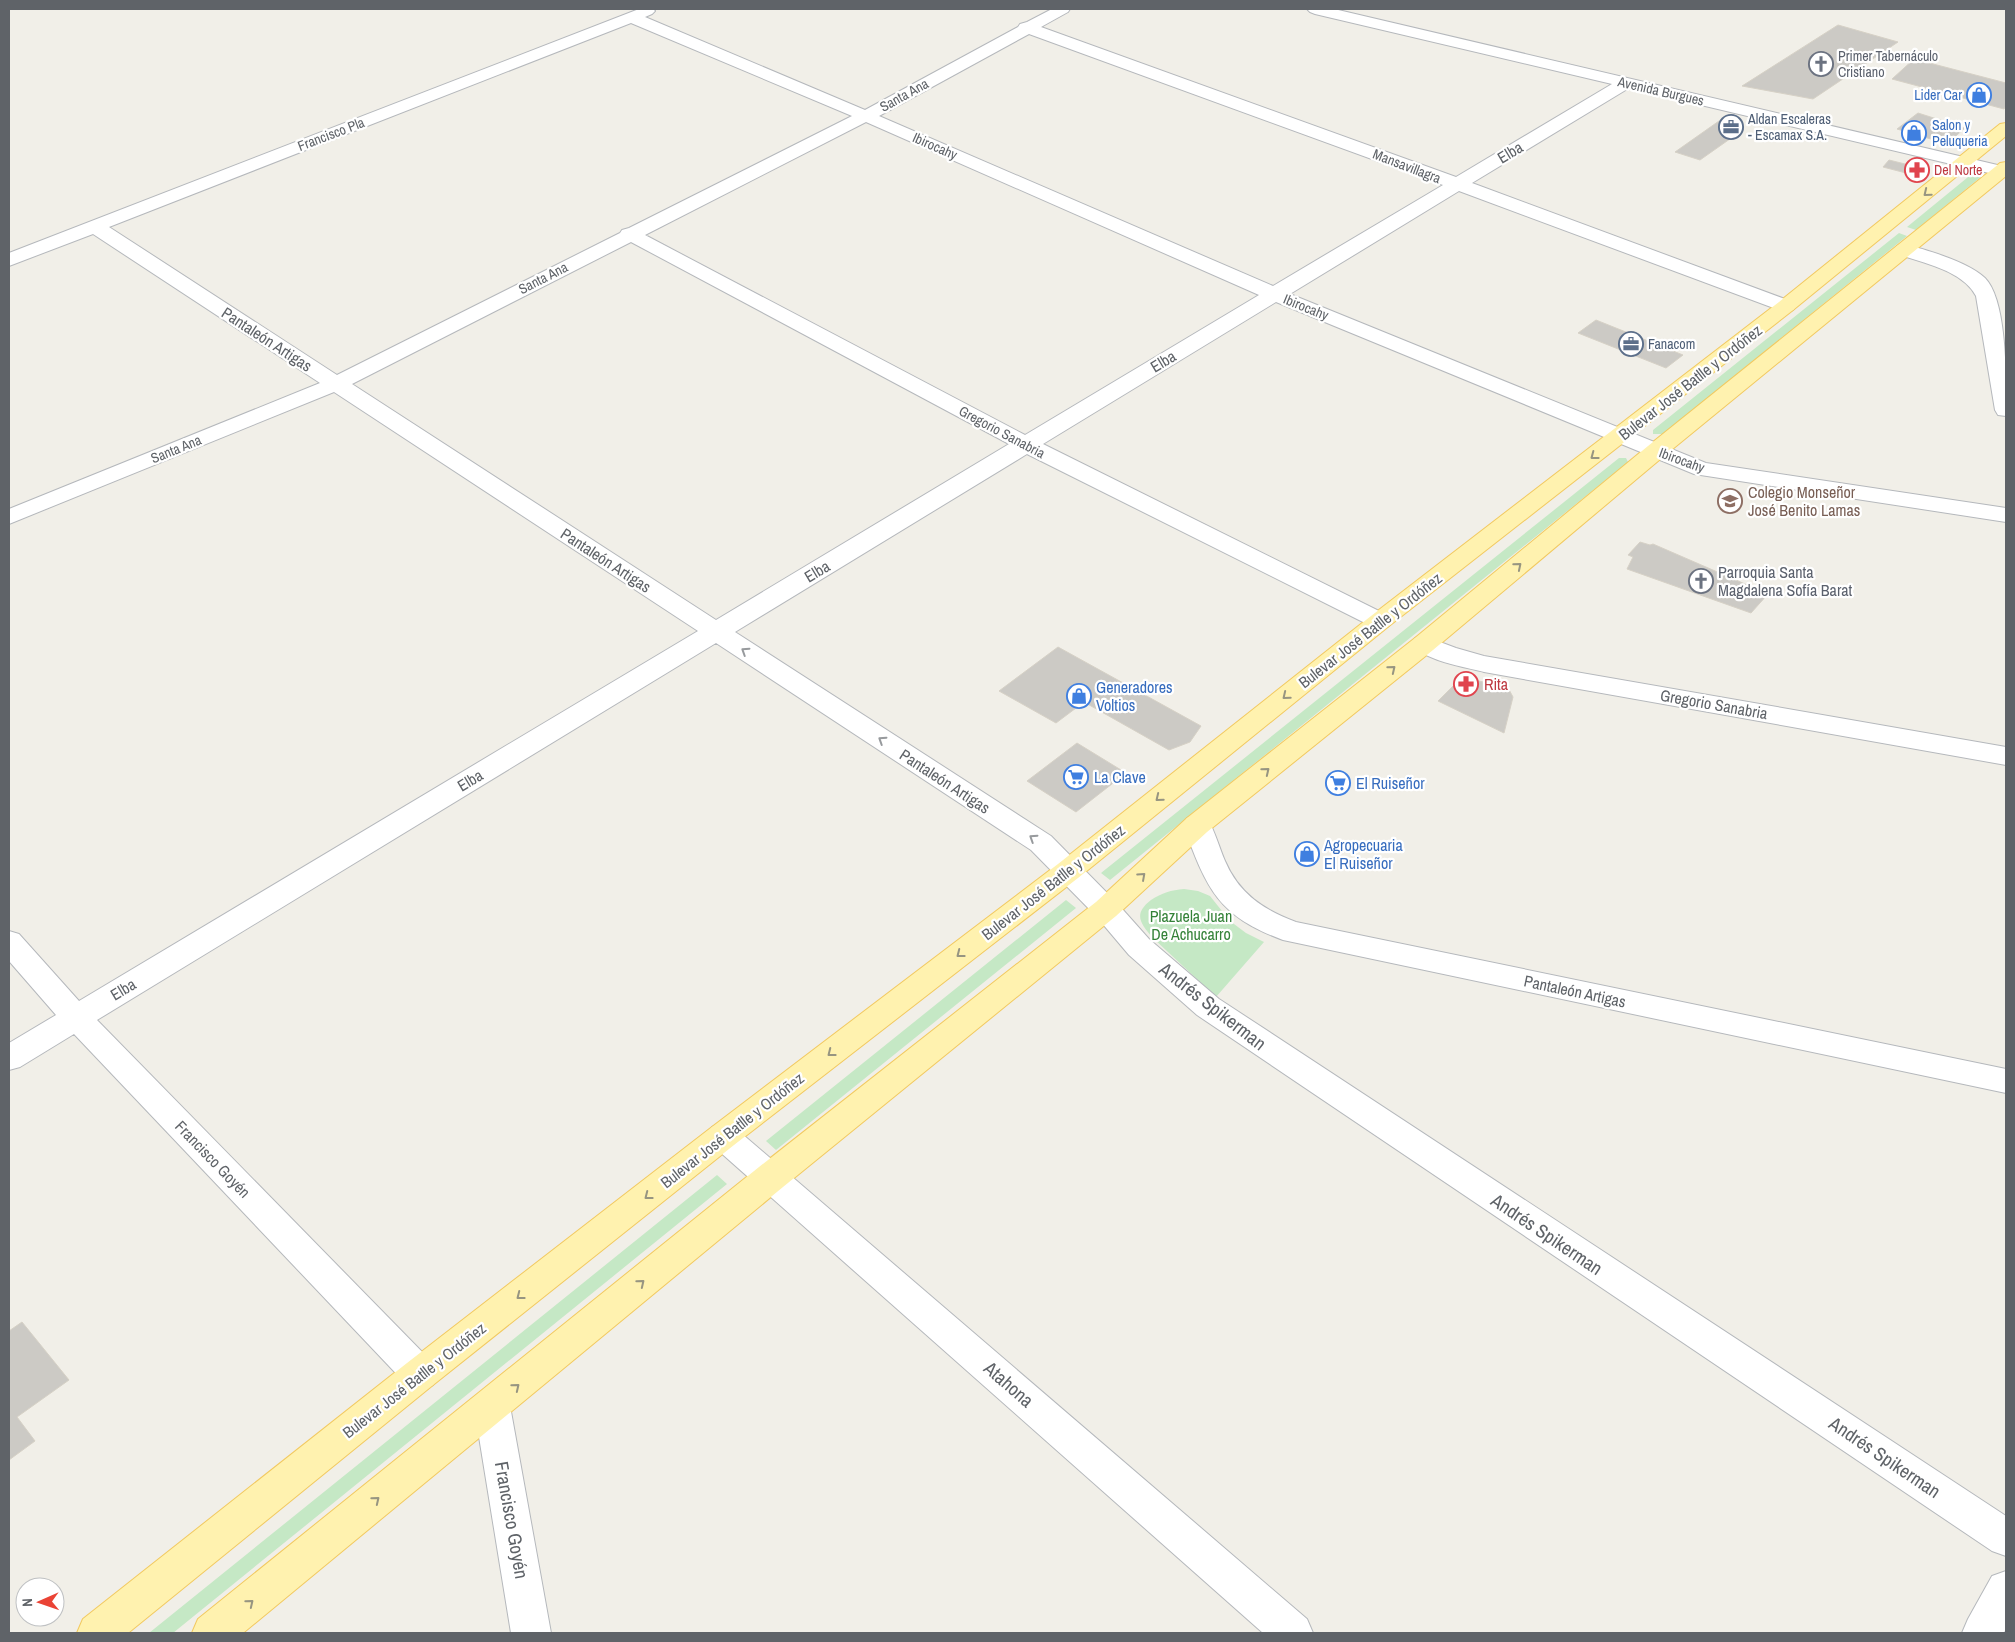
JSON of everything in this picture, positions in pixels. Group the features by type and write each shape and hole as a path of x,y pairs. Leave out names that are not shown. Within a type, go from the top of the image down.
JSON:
{"main road":[{"name":"Bulevar José Batlle y Ordóñez","path":"97,1633 420,1374 723,1136 1068,871 1380,621 1786,306 2006,128"},
{"name":"Bulevar José Batlle y Ordóñez","path":"212,1633 771,1176 1106,909 1197,825 1424,644 1656,451 2005,170"}],"street":[{"name":"Francisco Pla","path":"9,260 653,9"},
{"name":"Santa Ana","path":"9,517 336,384 629,234 866,116 1026,27 1063,9"},
{"name":"Avenida Burgues","path":"1315,9 1624,83 2005,170"},
{"name":"Ibirocahy","path":"631,17 866,116 1274,294 1656,451 1702,468 2006,515"},
{"name":"Mansavillagra","path":"1026,27 1248,106 1786,306"},
{"name":"Elba","path":"9,1058 1624,83"},
{"name":"Pantaleón Artigas","path":"94,226 1041,843 1106,909"},
{"name":"Gregorio Sanabria","path":"629,234 1025,444 1380,621"},
{"path":"1904,250 1952,267 1979,283 1986,296 2006,410"},
{"name":"Gregorio Sanabria","path":"1424,644 1447,654 1484,664 2006,756"},
{"name":"Pantaleón Artigas","path":"1197,825 1213,866 1227,892 1238,906 1268,924 1303,934 2006,1081"},
{"name":"Andrés Spikerman","path":"1106,909 1139,947 1188,992 1244,1033 2006,1538"},
{"name":"Francisco Goyén","path":"9,942 76,1018 420,1374"},
{"name":"Atahona","path":"723,1136 1293,1633"},
{"name":"Francisco Goyén","path":"492,1406 531,1633"},
{"path":"1982,1633 2006,1590"}],"green space":[{"path":"1973,173 1982,176 1916,230 1907,227"},
{"path":"1899,233 1907,236 1663,434 1653,434 1653,430"},
{"path":"1619,458 1626,458 1628,462 1110,880 1101,873"},
{"name":"Plazuela Juan De Achucarro","path":"1184,889 1198,891 1210,896 1230,921 1246,933 1264,942 1216,997 1153,938 1140,919 1142,910 1151,900 1167,892"},
{"path":"1066,900 1076,908 776,1150 766,1141"},
{"path":"717,1175 727,1184 173,1633 149,1633"}],"building":[{"name":"Primer Tabernáculo Cristiano","path":"1838,25 1898,42 1813,99 1742,86"},
{"name":"Lider Car","path":"1914,59 2006,83 2006,106 2004,109 1892,79"},
{"path":"1918,113 1965,128 1950,141 1941,142 1897,129"},
{"path":"1719,121 1744,129 1700,160 1675,152"},
{"path":"1889,160 1913,166 1906,173 1883,167"},
{"name":"Fanacom","path":"1596,320 1683,355 1666,368 1578,333"},
{"name":"Parroquia Santa Magdalena Sofía Barat","path":"1640,542 1653,544 1768,594 1751,613 1627,569 1633,557 1628,555"},
{"name":"Generadores Voltios","path":"1058,647 1201,726 1190,742 1169,750 1084,702 1056,723 999,691"},
{"path":"1461,678 1507,686 1513,697 1504,733 1438,701"},
{"name":"La Clave","path":"1077,743 1126,773 1076,812 1027,781"},
{"path":"22,1322 69,1380 17,1417 35,1441 9,1460 9,1331"}],"place":[{"name":"Primer Tabernáculo Cristiano","path":"1821,64"},
{"name":"Lider Car","path":"1979,95"},
{"name":"Aldan Escaleras - Escamax S.A.","path":"1731,127"},
{"name":"Salon y Peluqueria","path":"1914,133"},
{"name":"Del Norte","path":"1917,170"},
{"name":"Fanacom","path":"1631,344"},
{"name":"Colegio Monseñor José Benito Lamas","path":"1730,501"},
{"name":"Parroquia Santa Magdalena Sofía Barat","path":"1701,581"},
{"name":"Rita","path":"1466,684"},
{"name":"Generadores Voltios","path":"1079,696"},
{"name":"La Clave","path":"1076,777"},
{"name":"El Ruiseñor","path":"1338,783"},
{"name":"Agropecuaria El Ruiseñor","path":"1307,854"}]}
